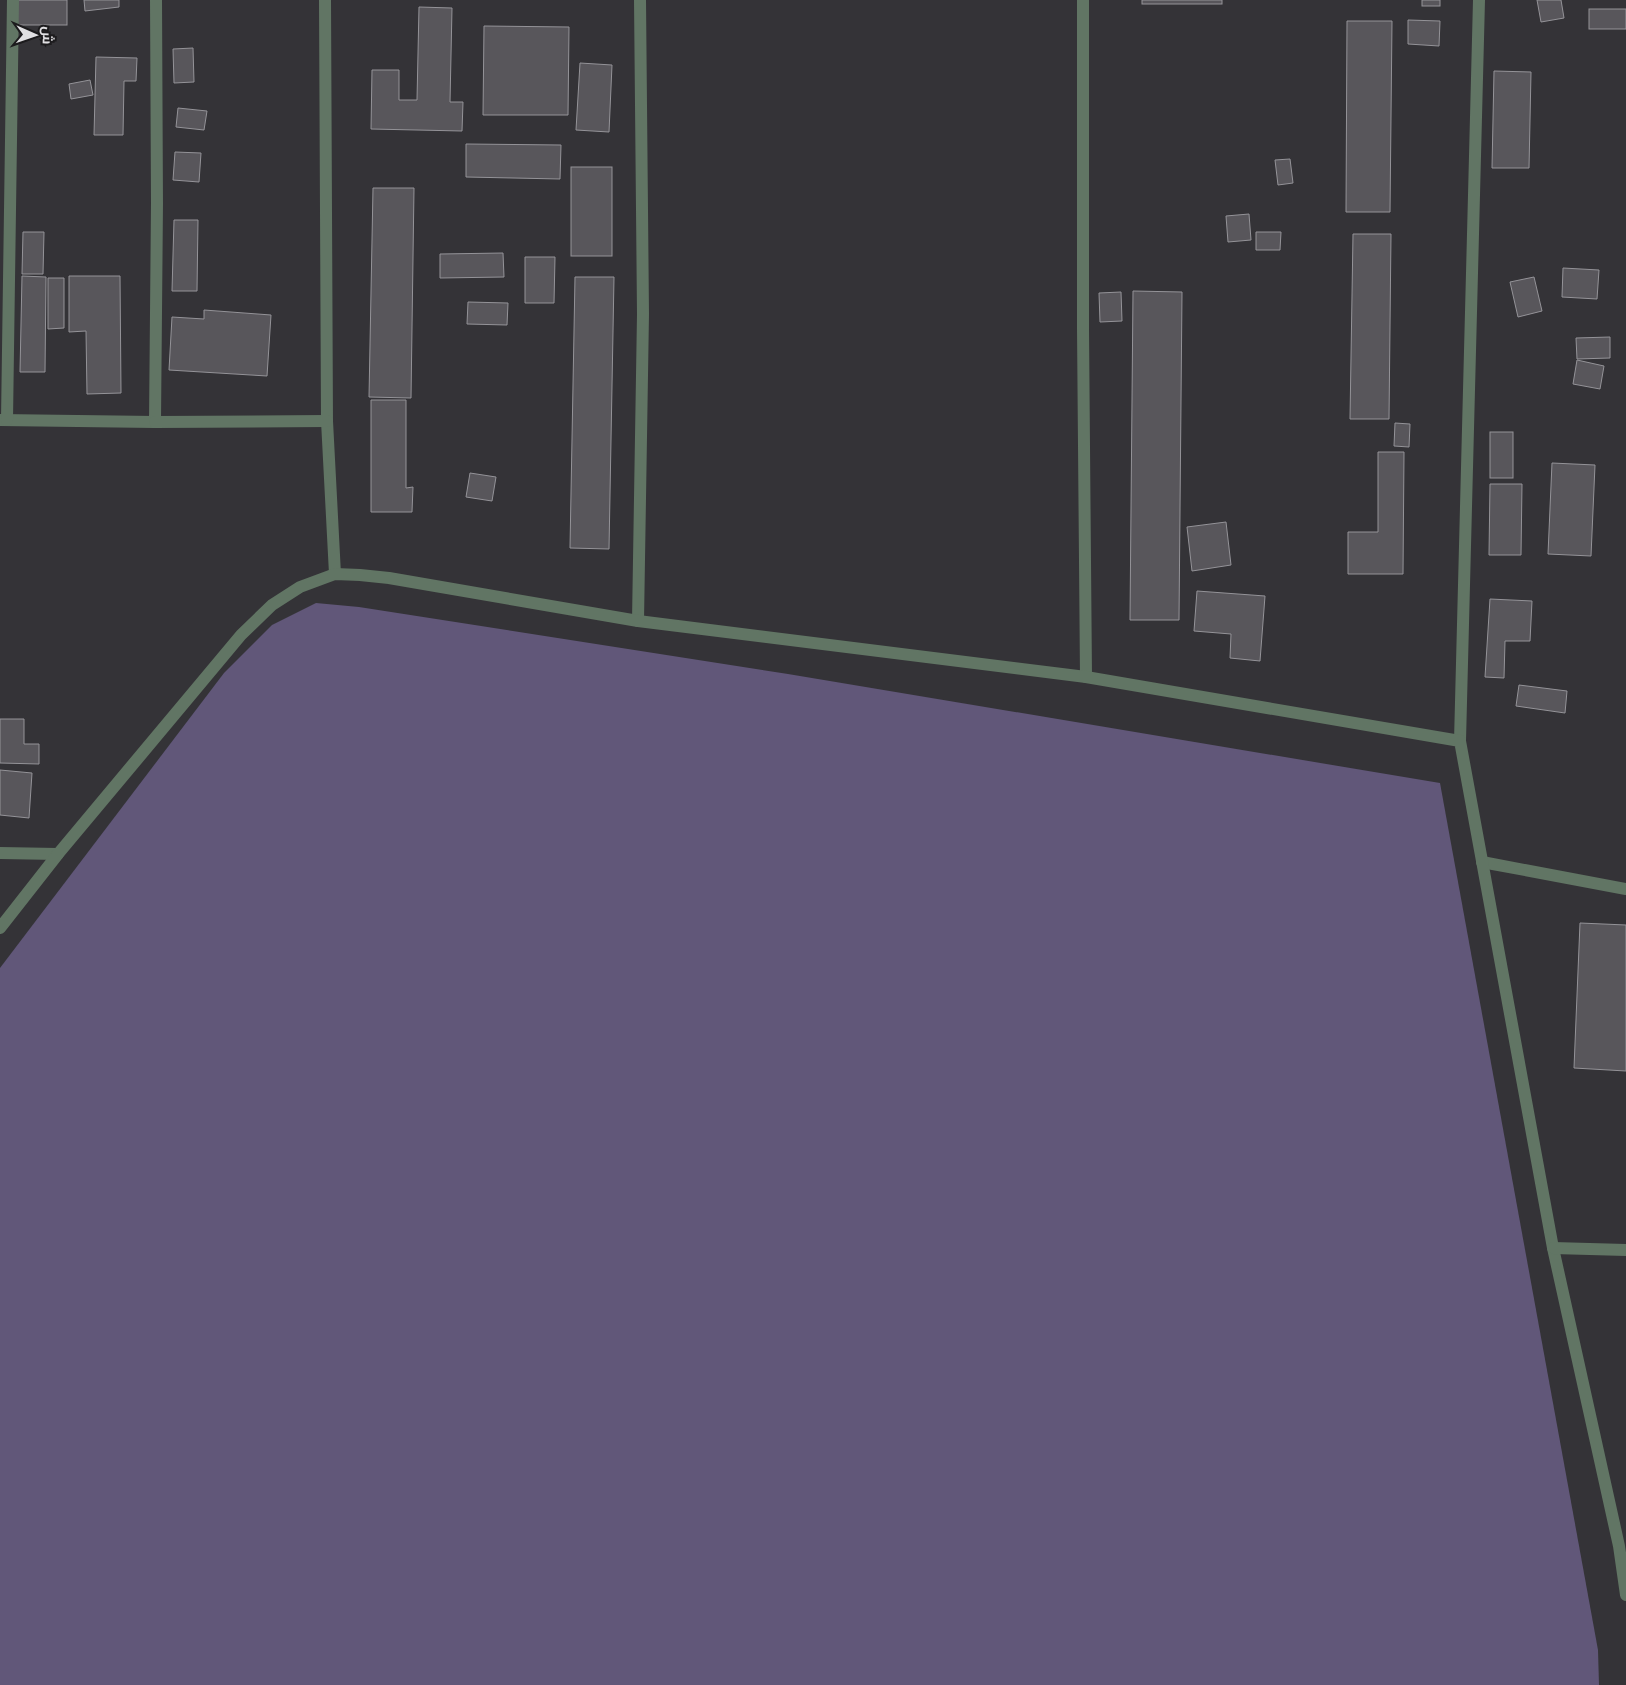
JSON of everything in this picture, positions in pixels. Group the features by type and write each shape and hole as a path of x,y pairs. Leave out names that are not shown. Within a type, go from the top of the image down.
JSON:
{"street":[{"path":"13,0 3,420 155,422 327,421"},
{"path":"155,422 158,203 156,0"},
{"path":"325,0 327,421 334,574"},
{"path":"638,621 643,314 640,0"},
{"path":"1082,0 1086,677"},
{"path":"1479,0 1460,741 1553,1248 1623,1546 1626,1595"},
{"path":"0,928 58,854 241,635 272,605 300,586 334,574 389,578 638,621 1086,677 1460,741"},
{"path":"0,853 58,854"},
{"path":"1482,862 1626,889"},
{"path":"1553,1248 1626,1250"}],"shaded area":[{"path":"316,603 359,607 788,674 1440,783 1598,1650 1599,1685 0,1685 0,968 224,673 272,625"}],"building":[{"path":"8,0 67,0 67,25 8,25"},
{"path":"84,0 119,0 119,7 85,11"},
{"path":"1142,0 1222,0 1222,4 1142,4"},
{"path":"1422,0 1440,0 1440,6 1422,6"},
{"path":"1537,0 1561,0 1564,18 1541,22"},
{"path":"419,7 452,8 450,102 463,102 462,131 371,129 372,70 399,70 399,100 417,100"},
{"path":"1589,9 1626,9 1626,29 1589,29"},
{"path":"1408,20 1440,21 1439,46 1408,44"},
{"path":"1347,21 1392,21 1390,212 1346,212"},
{"path":"484,26 569,27 568,115 483,115"},
{"path":"193,48 194,82 174,83 173,49"},
{"path":"96,57 137,58 136,81 124,81 123,135 94,135"},
{"path":"580,63 612,65 609,132 576,130"},
{"path":"1494,71 1531,72 1529,168 1492,168"},
{"path":"90,80 93,95 71,99 69,84"},
{"path":"178,108 207,111 204,130 176,127"},
{"path":"466,144 561,145 560,179 466,177"},
{"path":"175,152 201,153 199,182 173,180"},
{"path":"1290,159 1293,183 1278,185 1275,160"},
{"path":"571,167 612,167 612,256 571,256"},
{"path":"373,188 414,188 411,398 369,397"},
{"path":"1249,214 1251,240 1228,242 1226,216"},
{"path":"174,220 198,220 197,291 172,291"},
{"path":"23,232 44,232 43,274 22,274"},
{"path":"1256,232 1281,232 1280,250 1256,250"},
{"path":"1353,234 1391,234 1389,419 1350,419"},
{"path":"503,253 504,277 440,278 440,254"},
{"path":"525,257 555,257 554,303 525,303"},
{"path":"1563,268 1599,270 1597,299 1562,297"},
{"path":"22,276 46,277 45,372 20,372"},
{"path":"69,276 120,276 121,393 87,394 86,331 69,332"},
{"path":"575,277 614,277 609,549 570,548"},
{"path":"1534,277 1542,311 1518,317 1510,282"},
{"path":"48,278 64,278 64,328 48,329"},
{"path":"1133,291 1182,292 1179,620 1130,620"},
{"path":"1121,292 1122,321 1100,322 1099,293"},
{"path":"468,302 508,303 507,325 467,324"},
{"path":"204,310 271,315 267,376 169,370 172,317 204,319"},
{"path":"1610,337 1610,358 1577,359 1576,338"},
{"path":"1577,360 1604,366 1600,389 1573,384"},
{"path":"371,400 406,400 406,488 413,487 412,512 371,512"},
{"path":"1395,423 1410,424 1409,447 1394,446"},
{"path":"1490,432 1513,432 1513,478 1490,478"},
{"path":"1378,452 1404,452 1403,574 1348,574 1348,532 1378,532"},
{"path":"1552,463 1595,465 1591,556 1548,554"},
{"path":"470,473 496,477 492,501 466,497"},
{"path":"1490,484 1522,484 1521,555 1489,555"},
{"path":"1226,522 1231,565 1192,571 1187,527"},
{"path":"1197,591 1265,596 1260,661 1230,658 1231,634 1194,631"},
{"path":"1490,599 1532,601 1530,641 1505,641 1504,678 1485,677"},
{"path":"1519,685 1567,691 1565,713 1516,706"},
{"path":"0,719 24,719 24,744 39,744 39,764 0,763"},
{"path":"0,770 32,773 29,818 0,815"},
{"path":"1580,923 1626,925 1626,1071 1574,1068"}]}
